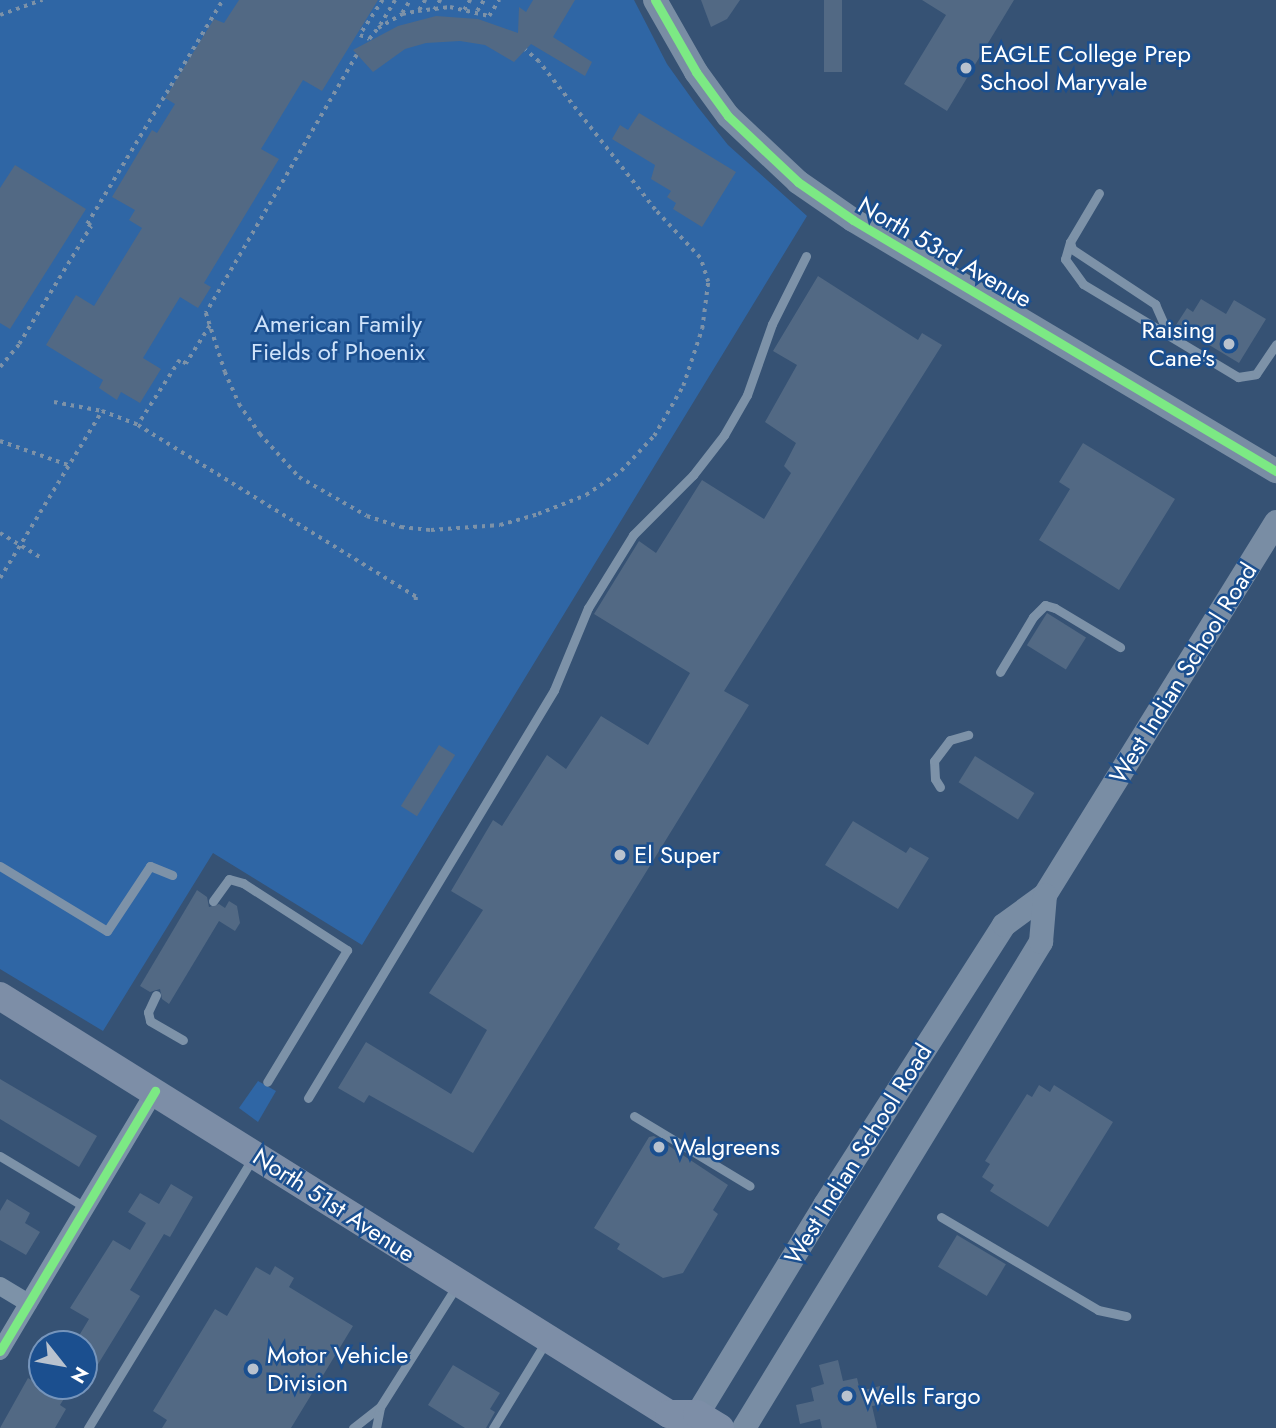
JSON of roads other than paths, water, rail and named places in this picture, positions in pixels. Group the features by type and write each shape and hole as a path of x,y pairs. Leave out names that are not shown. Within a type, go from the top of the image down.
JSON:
{"main road":[{"name":"North 53rd Avenue","path":"655,0 696,72 728,116 798,182 853,220 1276,471"},
{"name":"West Indian School Road","path":"690,1422 1004,925 1045,895 1276,522"},
{"name":"West Indian School Road","path":"744,1428 1041,942 1045,895"},
{"name":"North 51st Avenue","path":"0,996 547,1339 690,1422"}],"street":[{"path":"0,1351 155,1091"},
{"path":"0,1286 28,1303"}],"lane":[{"path":"1099,193 1070,242 1065,259 1083,284 1238,377 1256,374 1276,344"},
{"path":"1070,242 1072,249 1081,257 1155,304 1169,336"},
{"path":"308,1098 554,690 588,608 626,546 693,475 723,435 747,394 777,313 807,256"},
{"path":"1000,672 1033,617 1045,605 1055,607 1120,647"},
{"path":"940,787 935,779 934,761 950,740 968,735"},
{"path":"0,866 107,931 150,866 172,875"},
{"path":"213,901 229,879 243,883 347,950 267,1082"},
{"path":"156,995 148,1012 150,1021 183,1040"},
{"path":"634,1116 750,1186"},
{"path":"88,1428 255,1154"},
{"path":"0,1156 85,1207"},
{"path":"942,1217 1098,1310 1125,1315"},
{"path":"353,1428 380,1407 458,1283"},
{"path":"493,1428 547,1339"},
{"path":"376,1428 380,1407"}],"place":[{"name":"EAGLE College Prep School Maryvale","path":"966,68"},
{"name":"Raising Cane's","path":"1229,344"},
{"name":"El Super","path":"620,855"},
{"name":"Walgreens","path":"659,1147"},
{"name":"Motor Vehicle Division","path":"253,1369"},
{"name":"Wells Fargo","path":"847,1396"}],"park label":[{"name":"American Family Fields of Phoenix","path":"338,338"}]}
